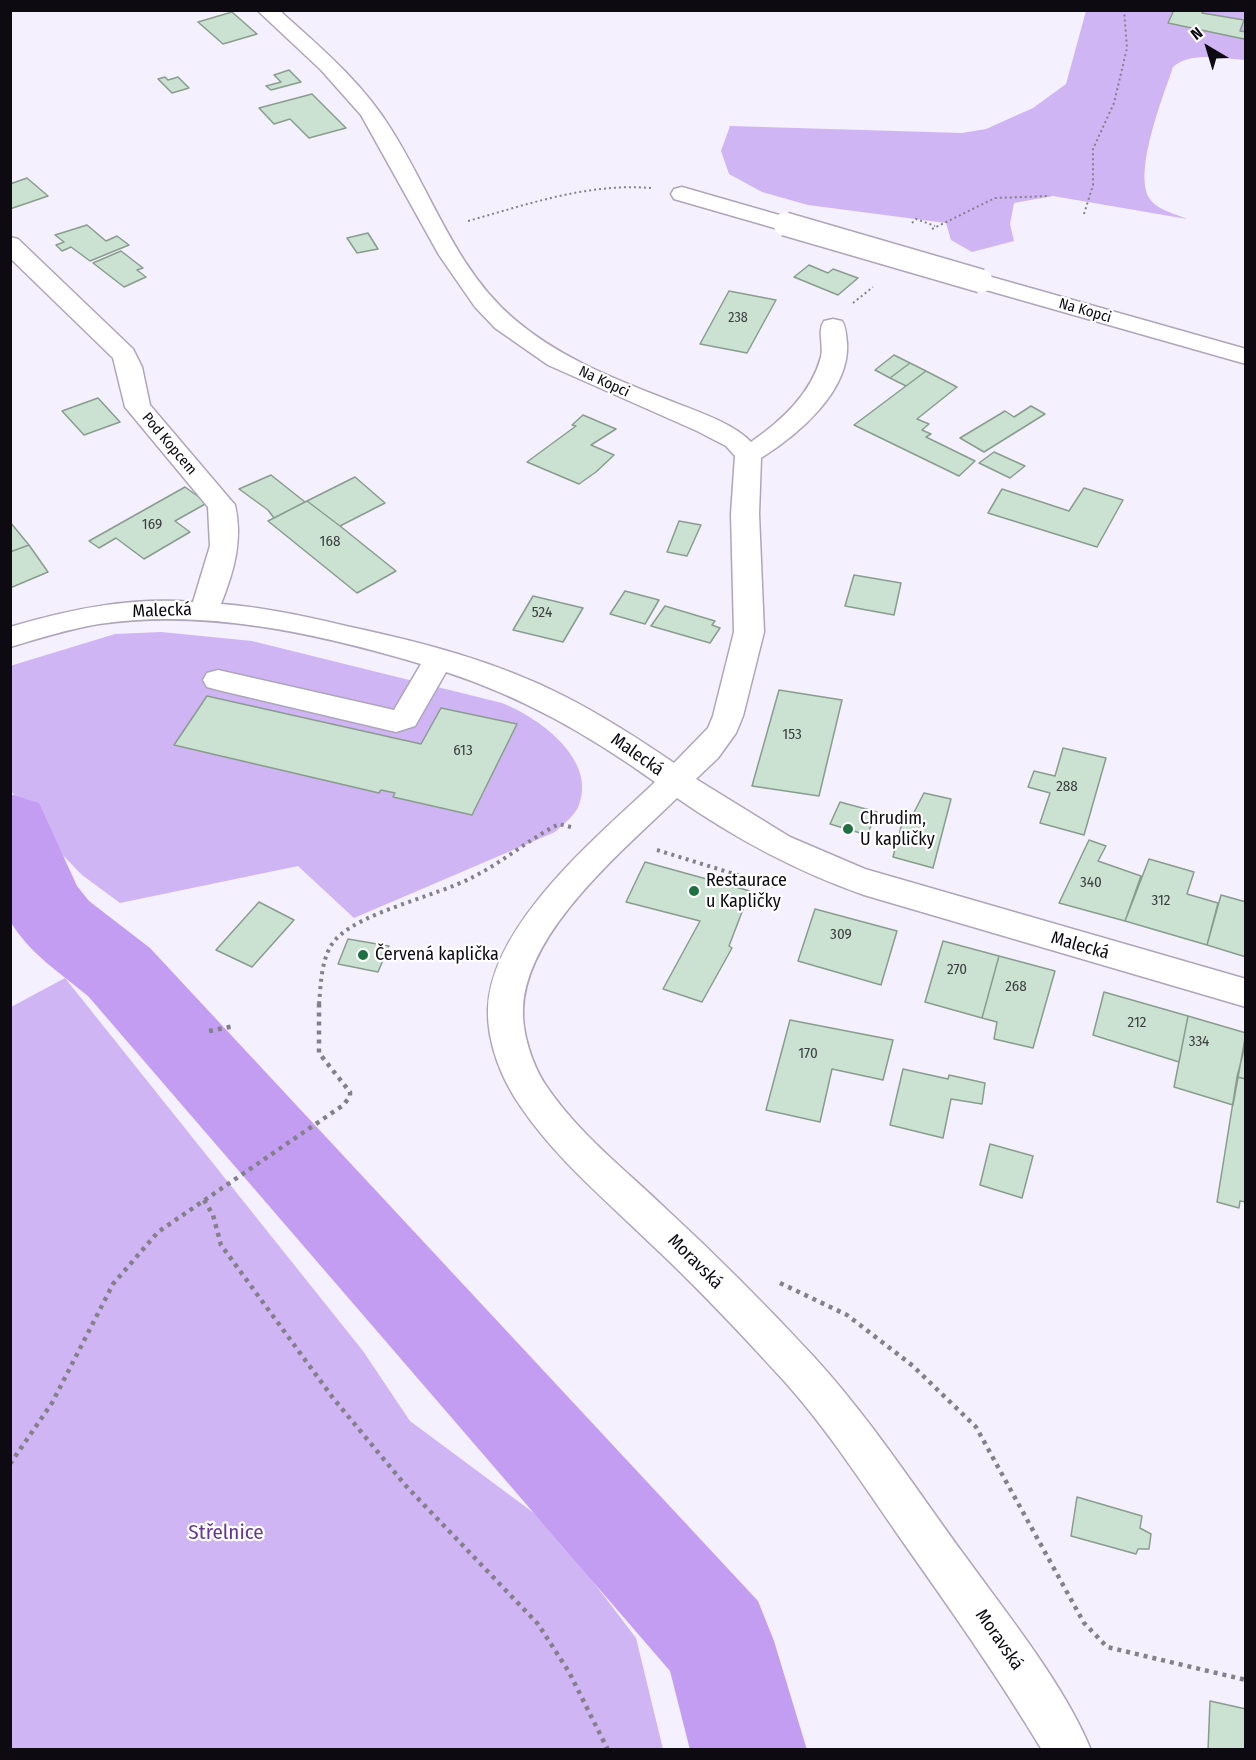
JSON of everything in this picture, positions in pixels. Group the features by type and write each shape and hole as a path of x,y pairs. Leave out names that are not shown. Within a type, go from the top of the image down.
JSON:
{"street":[{"name":"Na Kopci","path":"267,10 348,88 379,126 413,183 435,230 456,267 477,294 506,324 527,341 582,372 724,434 735,440 748,455"},
{"name":"Na Kopci","path":"682,194 1245,357"},
{"name":"Pod Kopcem","path":"10,244 124,354 132,370 132,394 138,407 222,505 225,518 224,546 221,562 204,610"},
{"path":"676,782 721,733 747,647 750,609 745,513 748,455 789,426 811,400 832,360 833,326"},
{"name":"Malecká","path":"10,637 108,614 166,609 204,610 286,621 439,658 509,681 549,701 607,734 676,782 777,846 835,872 900,894 1245,993"},
{"path":"218,680 396,721 407,715 439,658"},
{"name":"Moravská","path":"676,782 616,837 547,910 525,945 510,977 505,1011 517,1068 533,1096 559,1128 595,1166 681,1247 801,1371 856,1440 936,1550 1017,1666 1068,1749"}],"path":[{"path":"1084,214 1093,185 1093,149 1114,103 1127,48 1125,10"},
{"path":"435,230 607,187 642,187 682,194"},
{"path":"935,226 957,219 995,198 1050,196"},
{"path":"10,1464 52,1403 113,1284 158,1232 342,1106 350,1097 350,1092 319,1053 317,1030 323,968 334,941 342,931 372,916 461,884 559,824 616,837"},
{"path":"209,1031 234,1026"},
{"path":"204,1200 213,1215 221,1245 227,1255 333,1398 406,1486 538,1624 568,1672 608,1749"},
{"path":"769,1278 847,1316 913,1366 976,1427 1084,1623 1107,1647 1245,1680"}],"green space":[{"path":"1086,11 1245,11 1245,60 1198,57 1180,62 1173,67 1151,134 1145,172 1145,187 1150,199 1162,209 1187,219 1053,196 1014,203 1010,224 1014,241 972,252 951,240 946,223 808,205 762,192 729,174 721,151 730,126 962,133 986,129 1033,108 1066,84"},
{"path":"161,632 252,641 502,703 532,718 547,729 572,756 580,772 582,788 579,805 572,816 555,832 354,918 298,866 120,903 82,875 50,842 11,791 10,666 115,634"},
{"name":"Střelnice","path":"65,978 363,1351 410,1421 550,1525 636,1638 663,1749 11,1749 11,1007"}],"building":[{"path":"1174,10 1203,10 1202,13 1244,20 1240,31 1246,32 1246,36 1244,39 1168,23"},
{"path":"232,12 257,34 223,44 198,22"},
{"path":"289,70 301,82 271,90 266,86 281,82 274,75"},
{"path":"165,77 168,80 178,77 189,88 172,93 158,79"},
{"path":"312,94 346,128 309,138 290,119 274,124 259,108"},
{"path":"27,178 48,196 10,209 10,184"},
{"path":"87,225 106,241 117,236 129,245 90,261 71,247 62,251 56,245 64,242 55,235"},
{"path":"368,233 378,249 357,253 347,238"},
{"path":"121,251 143,268 137,270 146,277 124,287 93,263"},
{"path":"809,265 828,273 833,269 858,278 838,295 794,277"},
{"path":"729,291 776,300 747,353 700,344"},
{"path":"894,355 910,363 890,378 875,370"},
{"path":"910,363 926,371 906,386 890,378"},
{"path":"926,371 957,387 917,419 929,424 922,430 931,434 926,437 975,461 959,476 854,425"},
{"path":"98,398 120,422 84,435 62,411"},
{"path":"1031,406 1045,414 984,452 960,438 1005,411 1014,417"},
{"path":"583,415 616,429 591,445 614,455 596,472 579,484 527,462 576,426 572,425"},
{"path":"994,452 1025,466 1010,478 979,463"},
{"path":"271,475 305,502 274,518 268,510 239,489"},
{"path":"355,477 385,503 340,526 307,501"},
{"path":"185,487 207,503 175,521 190,532 144,559 116,538 99,548 89,541"},
{"path":"1084,488 1123,500 1097,547 988,513 1002,489 1069,511"},
{"path":"307,501 396,571 357,593 268,521"},
{"path":"679,521 701,525 687,556 667,552"},
{"path":"10,522 29,545 10,552"},
{"path":"29,545 48,572 10,588 10,552"},
{"path":"854,575 901,583 894,615 845,606"},
{"path":"625,591 659,600 645,624 610,614"},
{"path":"533,596 583,608 563,642 513,630"},
{"path":"665,606 715,621 712,625 720,628 710,643 651,626"},
{"path":"779,690 842,700 819,796 752,786"},
{"path":"207,696 421,744 441,708 517,724 472,815 393,797 395,793 381,790 379,793 174,745"},
{"path":"1063,748 1106,758 1084,835 1040,823 1050,793 1028,787 1034,771 1055,776"},
{"path":"924,793 951,799 933,868 893,857 904,816 911,818"},
{"path":"840,802 877,812 867,835 830,824"},
{"path":"1089,840 1106,846 1098,861 1141,876 1125,921 1059,903"},
{"path":"1149,859 1194,872 1187,894 1218,903 1207,945 1125,921"},
{"path":"645,862 750,891 729,946 732,948 702,1002 663,989 700,921 626,902"},
{"path":"1221,895 1246,902 1246,957 1207,945"},
{"path":"259,902 294,920 252,967 216,950"},
{"path":"815,909 897,931 881,985 798,961"},
{"name":"Červená kaplička","path":"348,939 389,946 378,972 338,964"},
{"path":"943,941 999,956 982,1018 925,1002"},
{"path":"999,956 1055,971 1033,1048 994,1039 997,1022 982,1018"},
{"path":"1104,992 1188,1016 1179,1062 1093,1035"},
{"path":"1188,1016 1246,1033 1233,1105 1174,1087"},
{"path":"790,1020 893,1040 883,1080 832,1069 820,1122 766,1110"},
{"path":"1246,1042 1246,1079 1237,1077"},
{"path":"903,1069 948,1079 949,1075 985,1083 982,1104 951,1099 943,1138 890,1125"},
{"path":"1237,1077 1246,1079 1246,1202 1240,1201 1239,1208 1217,1202"},
{"path":"990,1144 1033,1156 1022,1198 980,1185"},
{"path":"1077,1497 1142,1516 1140,1528 1151,1534 1149,1549 1138,1549 1136,1554 1071,1536"},
{"path":"1210,1701 1246,1709 1246,1750 1208,1750"}],"waterway":[{"path":"10,824 38,894 59,924 119,972 718,1641 749,1750"}],"place":[{"name":"Chrudim, U kapličky","path":"848,829"},
{"name":"Restaurace u Kapličky","path":"694,891"},
{"name":"Červená kaplička","path":"363,955"}]}
